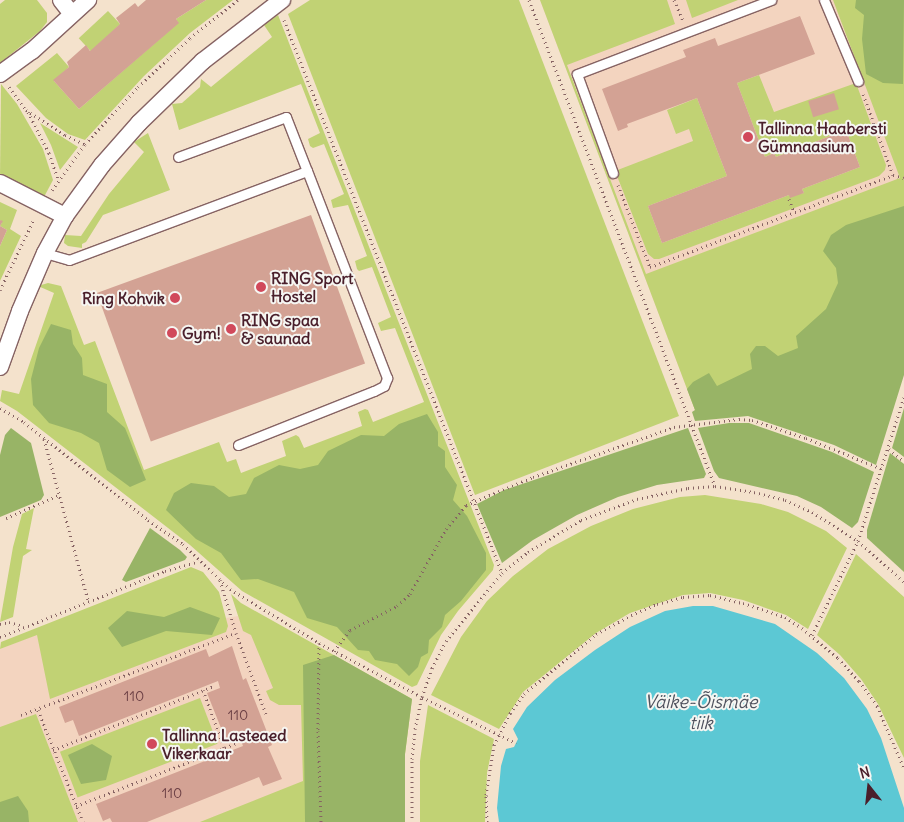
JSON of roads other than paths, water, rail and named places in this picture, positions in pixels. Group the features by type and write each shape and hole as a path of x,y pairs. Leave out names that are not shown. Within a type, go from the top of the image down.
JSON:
{"street":[{"path":"61,0 71,13"},
{"path":"0,74 32,51 71,13 88,0"},
{"path":"0,367 20,311 45,253 65,216 102,166 139,123 203,61 279,2"},
{"path":"0,183 65,216"}],"lane":[{"path":"613,173 577,74 771,0"},
{"path":"824,0 858,81"},
{"path":"178,157 286,117 387,378 384,386 374,391 238,446"},
{"path":"45,253 69,260 307,171"}],"water":[{"name":"Väike-Õismäe tiik","path":"693,606 713,606 775,624 817,653 844,678 867,709 881,738 904,808 904,822 499,822 497,808 501,766 506,749 514,747 518,739 513,729 527,707 555,680 630,627 665,611"}],"place":[{"name":"Tallinna Haabersti Gümnaasium","path":"748,137"},
{"name":"RING Sport Hostel","path":"261,287"},
{"name":"Ring Kohvik","path":"175,298"},
{"name":"RING spaa & saunad","path":"231,329"},
{"name":"Gym!","path":"172,333"},
{"name":"Tallinna Lasteaed Vikerkaar","path":"152,744"}]}
